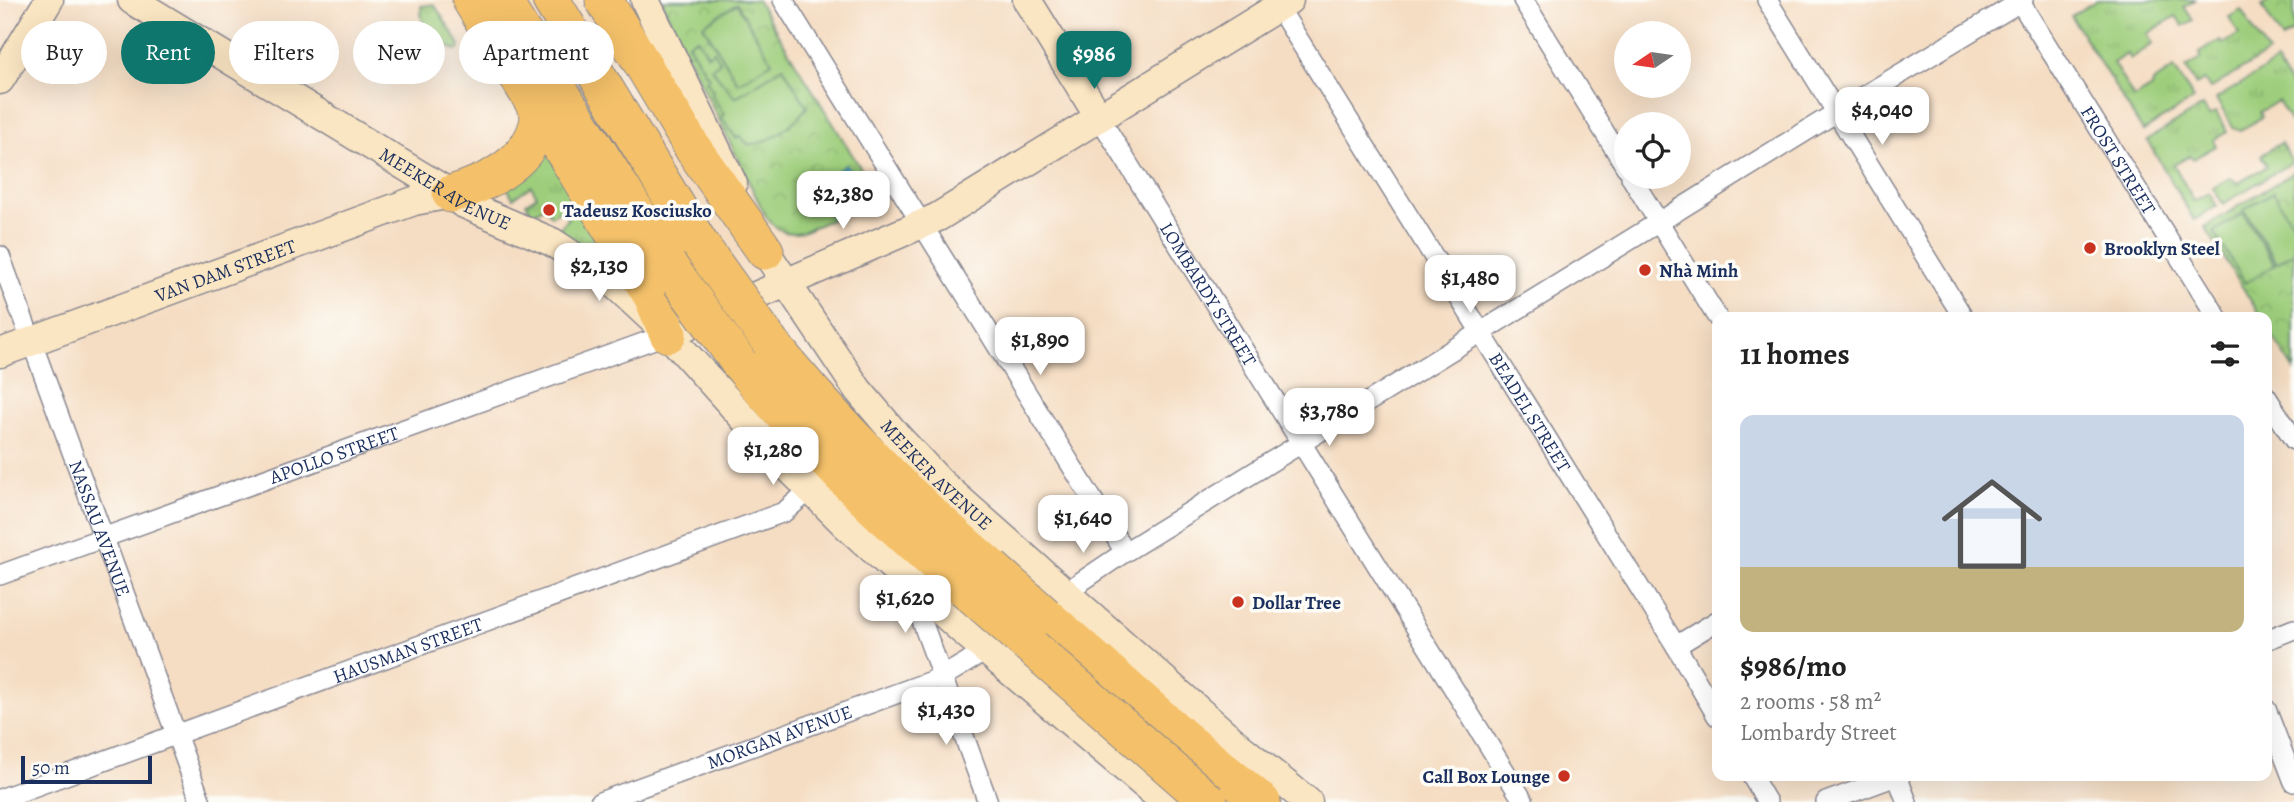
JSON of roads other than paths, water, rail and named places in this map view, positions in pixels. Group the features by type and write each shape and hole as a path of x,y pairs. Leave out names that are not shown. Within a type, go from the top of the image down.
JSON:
{"highway":[{"path":"471,0 652,296 668,334"},
{"path":"502,0 680,281 737,360 846,483 978,578 1262,802"},
{"path":"551,0 699,243 770,342 809,390 909,494 978,578 1209,802"},
{"path":"604,0 694,150 765,251"},
{"path":"451,194 485,180 525,153 538,129 540,111"}],"main road":[{"path":"0,80 49,0"},
{"name":"MEEKER AVENUE","path":"132,0 462,203 552,242 610,280 668,334 810,490 906,579 1165,802"},
{"name":"MEEKER AVENUE","path":"645,0 765,251 852,382 897,436 961,502 1251,756 1308,802"},
{"name":"LOMBARDY STREET","path":"1027,0 1099,117"},
{"path":"668,334 938,217 1281,2"},
{"name":"VAN DAM STREET","path":"0,353 414,201 451,194"}],"street":[{"path":"783,0 1125,552"},
{"path":"1523,0 1614,148"},
{"path":"1767,0 1960,312"},
{"name":"MORGAN AVENUE","path":"600,802 942,677 987,650 1065,592 1125,552 2021,1"},
{"name":"FROST STREET","path":"2021,1 2211,312"},
{"name":"BEADEL STREET","path":"1281,2 1480,333 1712,707"},
{"name":"LOMBARDY STREET","path":"1099,117 1524,802"},
{"path":"1638,189 1714,312"},
{"name":"NASSAU AVENUE","path":"0,256 201,802"},
{"name":"APOLLO STREET","path":"0,575 668,334"},
{"path":"2272,405 2294,440"},
{"name":"HAUSMAN STREET","path":"0,799 784,512 810,490"},
{"path":"906,579 988,802"},
{"path":"1676,646 1712,624"},
{"path":"2272,638 2294,629"},
{"path":"2272,725 2294,782"},
{"path":"1755,781 1767,802"},
{"path":"1826,802 1884,781"},
{"path":"1900,781 1906,802"}],"water":[{"path":"846,165 862,189 862,198 857,204 848,205 830,215 826,200 827,187 839,169"}],"place":[{"name":"Tadeusz Kosciusko","path":"549,210"},
{"name":"Brooklyn Steel","path":"2090,248"},
{"name":"Nhà Minh","path":"1645,270"},
{"name":"Dollar Tree","path":"1238,602"},
{"name":"Call Box Lounge","path":"1564,776"}]}
